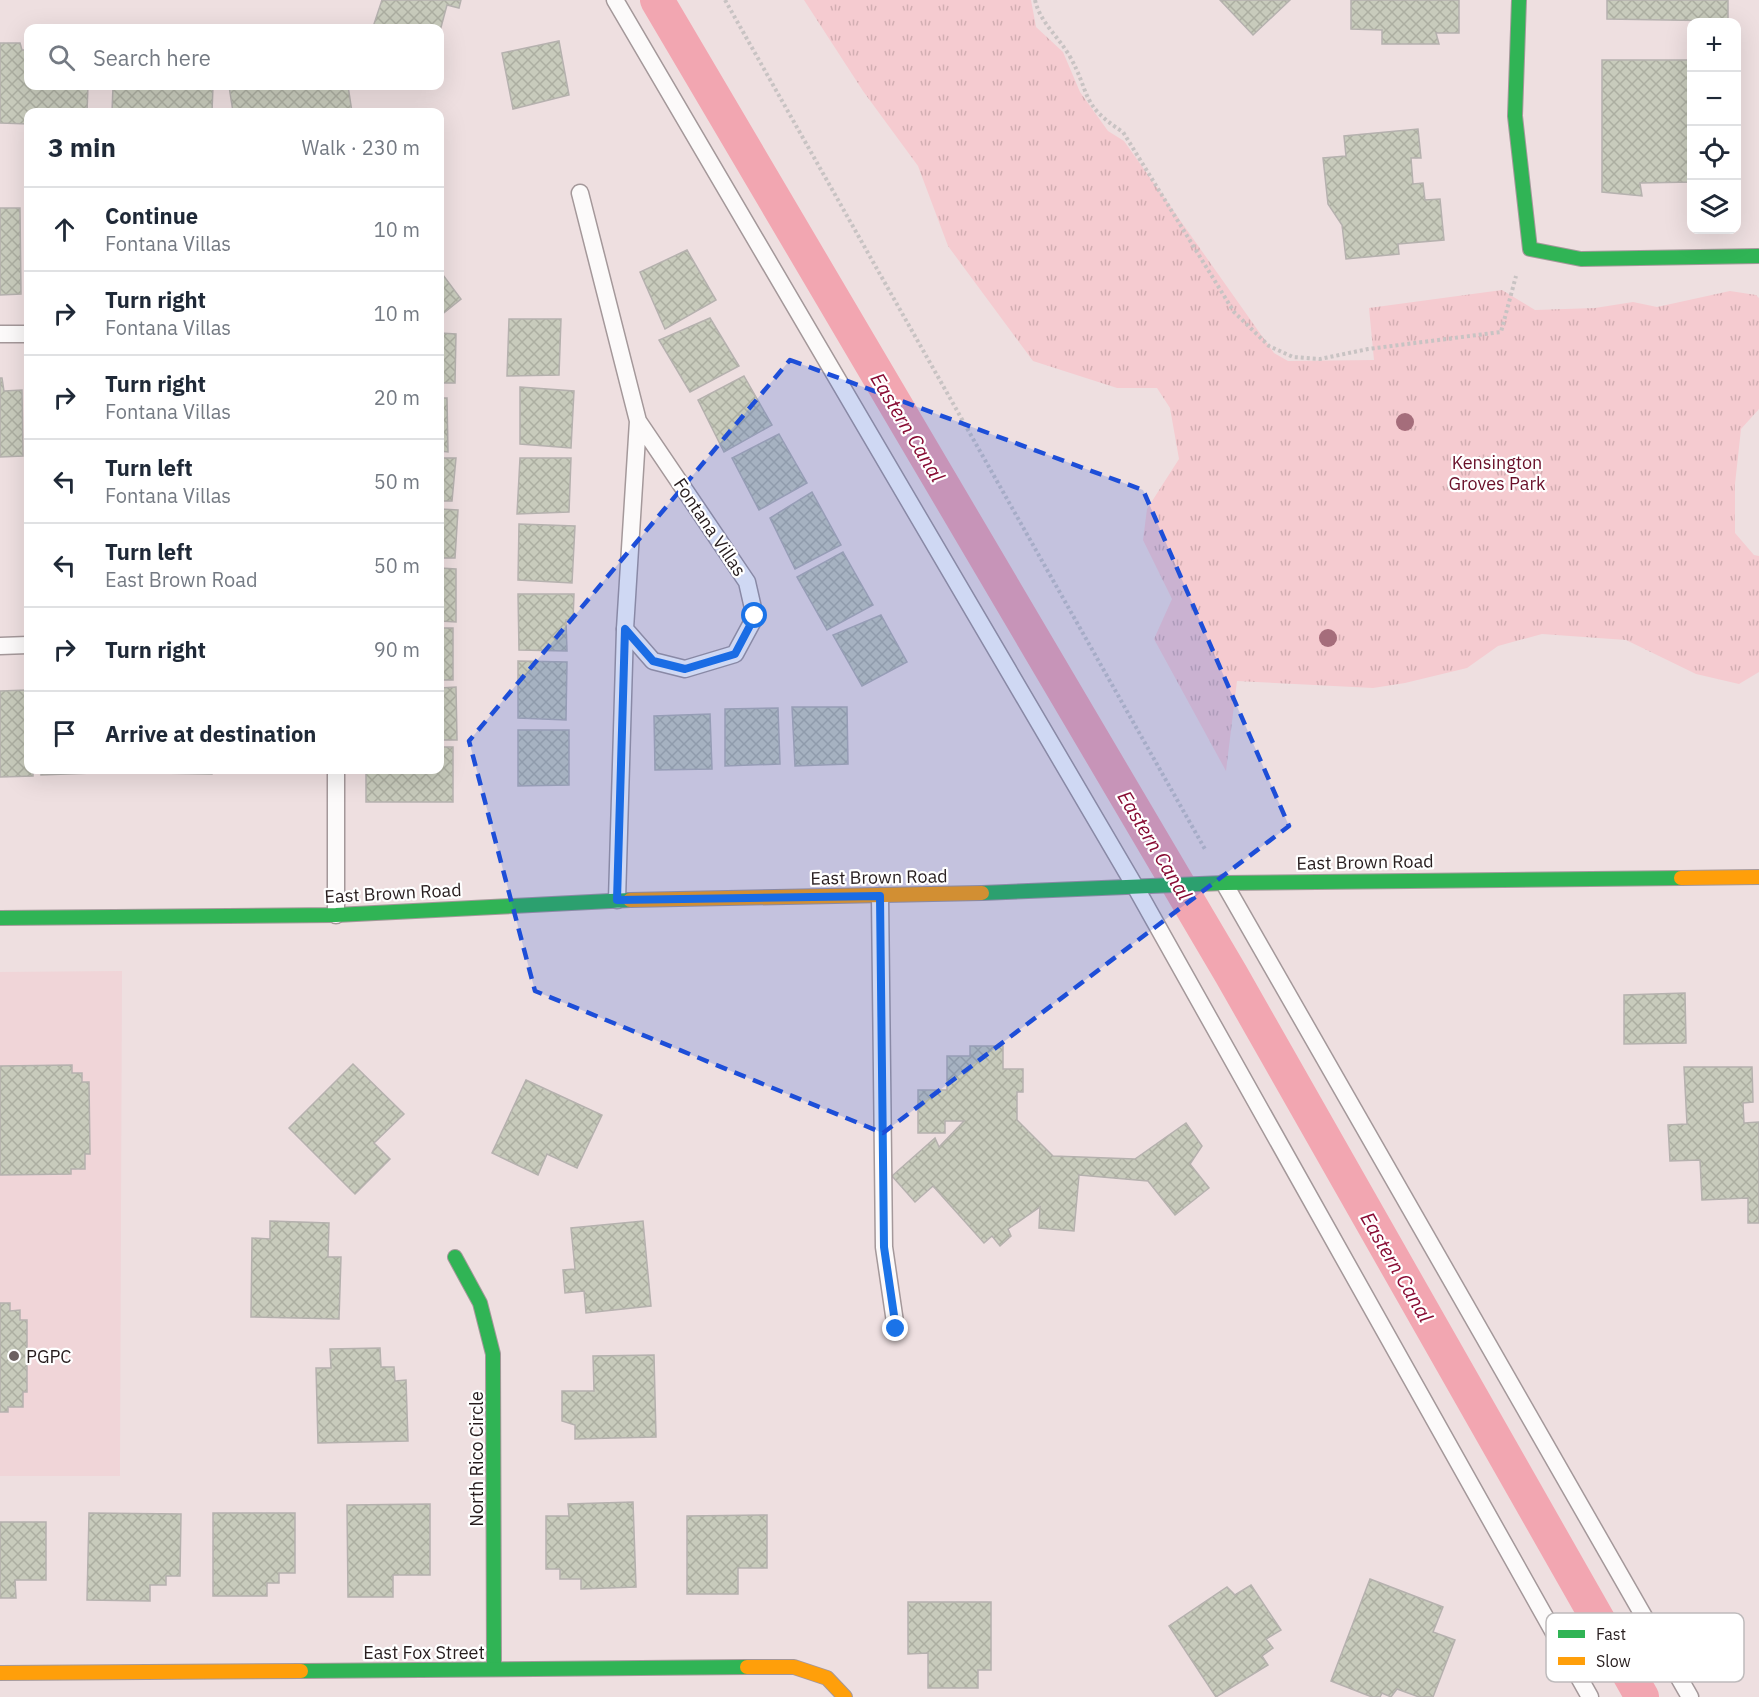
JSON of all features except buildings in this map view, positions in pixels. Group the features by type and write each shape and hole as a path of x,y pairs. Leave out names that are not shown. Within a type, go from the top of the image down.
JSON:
{"main road":[{"path":"1520,0 1515,116 1530,249 1581,259 1759,256"},
{"name":"East Brown Road","path":"0,918 336,915 617,900 880,896 1224,883 1759,877"},
{"name":"North Rico Circle","path":"455,1257 470,1278 482,1302 493,1354 495,1669"},
{"name":"East Fox Street","path":"0,1673 794,1667 827,1678 843,1694"}],"lane":[{"path":"615,0 1136,888 1546,1619"},
{"name":"Fontana Villas","path":"580,193 638,421 625,629 617,900"},
{"path":"0,334 24,334"},
{"name":"Fontana Villas","path":"625,629 653,661 685,669 735,654 755,616 747,582 638,421"},
{"path":"0,645 24,645"},
{"path":"336,774 336,915"},
{"path":"1224,883 1642,1613"},
{"path":"880,896 884,1247 896,1329"},
{"path":"1582,1682 1590,1697"},
{"path":"1681,1682 1690,1697"}],"path":[{"path":"725,0 1224,883"},
{"path":"1035,0 1038,13 1069,55 1086,100 1096,113 1123,132 1234,312 1269,346 1293,357 1320,359 1368,349 1501,332 1515,277 1530,249"}],"highlighted area":[{"path":"790,360 1143,490 1289,826 883,1133 535,991 469,741"}],"shaded area":[{"path":"122,971 120,1476 0,1476 0,972"}],"green space":[{"name":"Kensington Groves Park","path":"804,0 1031,0 1036,27 1063,52 1080,92 1108,131 1124,141 1274,353 1288,361 1374,360 1369,308 1502,290 1535,310 1595,308 1633,302 1657,307 1730,291 1756,295 1759,298 1759,409 1741,429 1735,484 1735,533 1754,555 1759,556 1759,672 1739,684 1696,674 1626,640 1542,634 1498,646 1467,668 1373,688 1237,681 1226,771 1154,639 1172,599 1143,540 1147,509 1179,459 1170,408 1157,388 1117,388 1033,361 948,246 918,166 863,91"}],"waterway":[{"name":"Eastern Canal","path":"657,0 1231,974 1594,1613"},
{"name":"Eastern Canal","path":"1633,1682 1642,1697"}],"traffic: fast":[{"path":"1519,0 1515,116 1530,249 1581,259 1759,256"},
{"path":"982,893 1224,883 1681,878"},
{"path":"0,918 336,915 630,900"},
{"path":"455,1257 480,1303 493,1354 494,1669"},
{"path":"301,1671 747,1667"}],"traffic: slow":[{"path":"1681,878 1759,877"},
{"path":"630,900 982,893"},
{"path":"747,1667 794,1667 827,1678 845,1697"},
{"path":"0,1673 301,1671"}],"place":[{"name":"PGPC","path":"14,1356"}],"route":[{"path":"755,616 735,654 685,669 653,661 625,629 617,900 880,896 884,1247 896,1329"}]}
